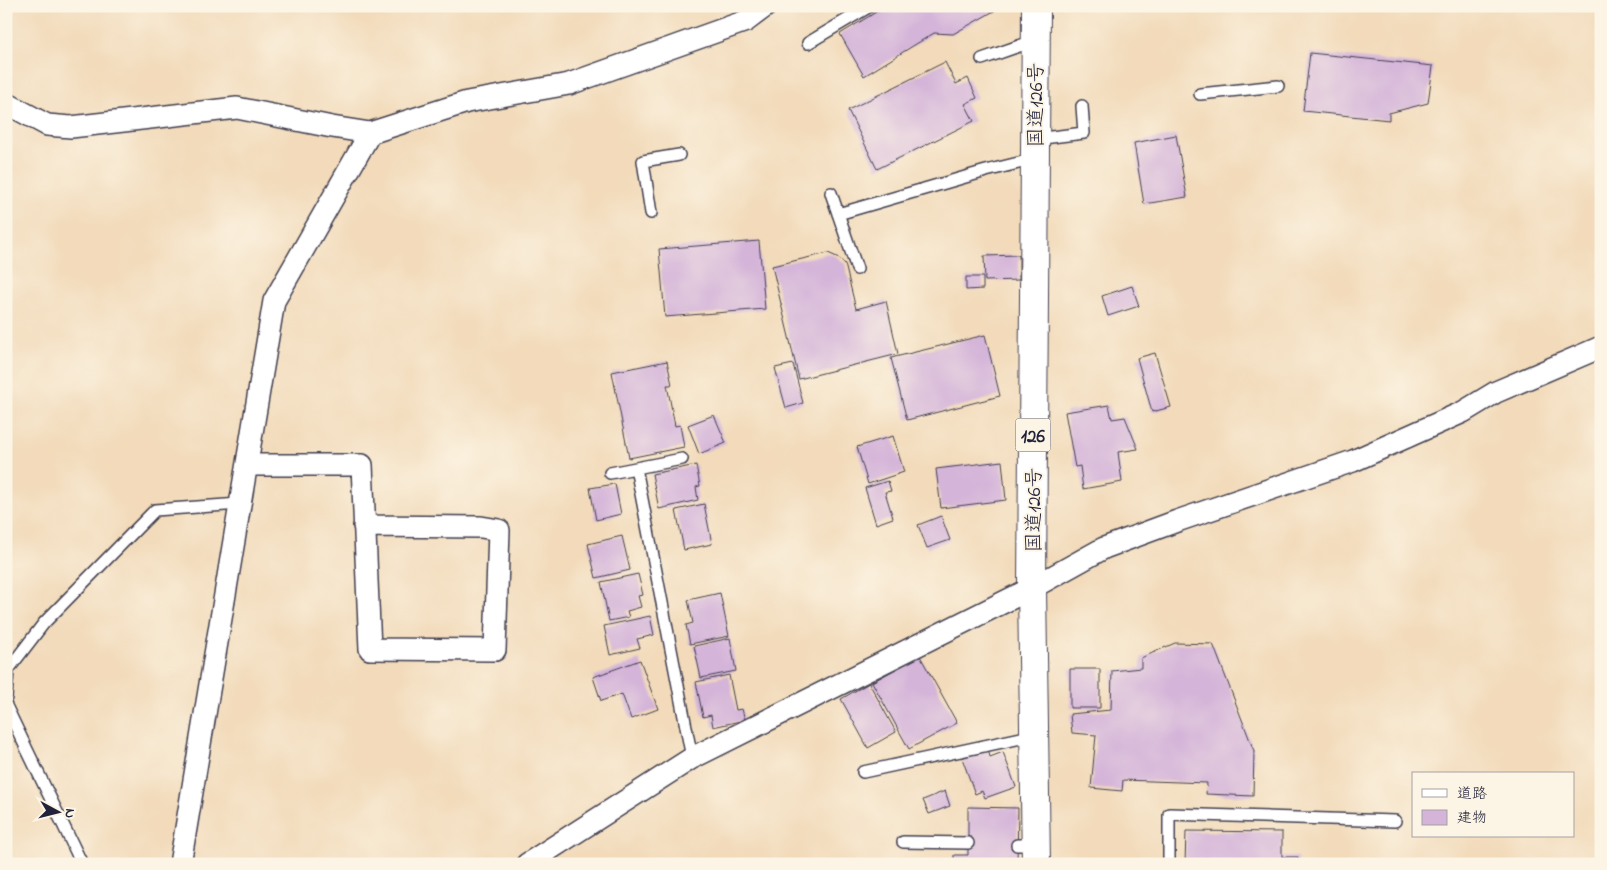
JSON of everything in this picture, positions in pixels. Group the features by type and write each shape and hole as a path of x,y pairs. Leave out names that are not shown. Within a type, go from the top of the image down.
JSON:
{"highway":[{"name":"国道126号","path":"1029,851 1034,735 1032,588 1036,6"}],"street":[{"path":"6,103 47,124 71,128 237,108 370,133 467,102 569,84 746,21 766,6"},
{"path":"180,864 274,301 370,133"},
{"path":"527,864 692,758 1032,588 1104,548 1353,461 1463,412 1496,392 1601,347"},
{"path":"247,465 362,465 364,526 370,649 495,650 500,530 482,527 364,526"}],"lane":[{"path":"808,43 870,6"},
{"path":"982,59 1036,40"},
{"path":"1200,94 1278,86"},
{"path":"838,214 986,170 1035,149 1084,133 1082,106"},
{"path":"651,213 643,161 679,156"},
{"path":"831,192 857,269"},
{"path":"610,473 682,459"},
{"path":"636,468 692,758"},
{"path":"6,698 8,670 44,622 155,510 240,504"},
{"path":"6,706 82,864"},
{"path":"863,772 1034,735"},
{"path":"1169,864 1169,814 1394,821"},
{"path":"903,842 968,843"}],"building":[{"path":"886,6 1003,6 953,34 934,33 864,76 840,34"},
{"path":"1310,53 1433,66 1428,103 1389,113 1389,120 1303,111"},
{"path":"945,62 956,84 968,78 977,98 965,104 974,121 877,169 848,110"},
{"path":"1176,135 1187,197 1144,204 1134,143"},
{"path":"759,241 765,309 665,317 659,249"},
{"path":"828,253 837,257 845,264 856,309 886,301 898,354 799,379 772,266"},
{"path":"1019,255 1019,280 985,281 984,256"},
{"path":"966,277 983,277 983,289 966,290"},
{"path":"1132,286 1139,306 1108,316 1102,296"},
{"path":"985,335 1000,396 907,420 891,358"},
{"path":"1155,353 1171,407 1152,412 1137,358"},
{"path":"667,361 672,385 667,385 675,426 680,425 684,447 629,458 612,372"},
{"path":"793,364 803,403 786,408 775,368"},
{"path":"1109,405 1112,419 1125,417 1138,449 1118,452 1122,482 1083,489 1080,466 1075,467 1065,412"},
{"path":"714,415 726,443 699,454 688,425"},
{"path":"893,436 904,472 868,484 857,447"},
{"path":"1002,461 1006,500 941,508 936,469"},
{"path":"696,465 700,486 696,487 698,500 659,509 652,474"},
{"path":"888,481 891,491 885,492 893,518 876,524 865,488"},
{"path":"615,484 621,514 596,520 590,488"},
{"path":"704,504 712,544 684,550 676,510"},
{"path":"941,516 950,540 927,548 918,525"},
{"path":"622,536 630,570 596,578 588,544"},
{"path":"638,574 643,595 638,596 641,607 627,611 629,617 609,621 601,582"},
{"path":"720,593 729,636 690,644 686,625 693,623 688,600"},
{"path":"650,616 654,635 637,639 640,648 610,655 604,626"},
{"path":"730,638 736,671 701,678 694,646"},
{"path":"1175,643 1213,644 1254,751 1253,796 1206,794 1207,783 1123,780 1122,791 1091,788 1096,735 1072,733 1070,714 1111,710 1112,671 1141,668 1141,658"},
{"path":"920,656 957,723 909,749 872,682"},
{"path":"640,660 658,709 631,719 622,694 601,701 593,677"},
{"path":"1070,669 1100,669 1100,708 1070,708"},
{"path":"729,675 736,710 742,709 745,720 713,727 711,715 703,717 696,682"},
{"path":"869,683 896,732 868,748 841,699"},
{"path":"988,748 990,757 1003,752 1016,787 985,798 982,791 975,794 962,758"},
{"path":"945,791 950,806 929,814 923,800"},
{"path":"968,807 1018,808 1017,864 954,864 954,855 968,855"},
{"path":"1186,831 1282,832 1282,857 1298,857 1298,864 1185,864"}]}
